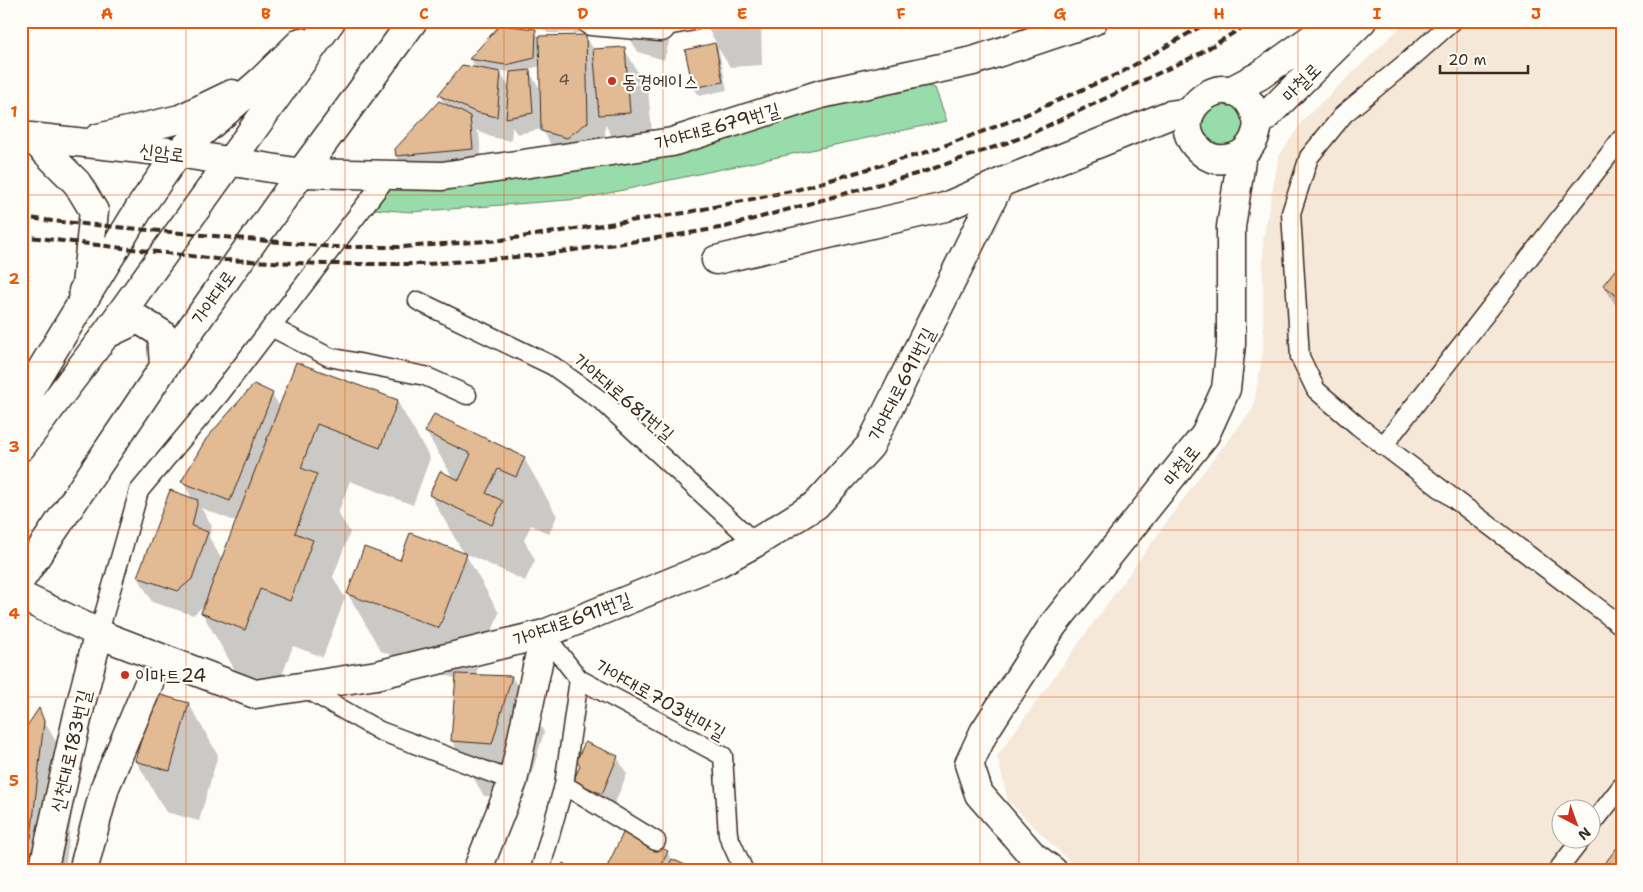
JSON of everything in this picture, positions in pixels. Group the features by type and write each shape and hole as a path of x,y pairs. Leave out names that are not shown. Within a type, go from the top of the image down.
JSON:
{"main road":[{"path":"21,403 139,209 178,153 261,81 322,21"},
{"path":"21,447 106,334 332,21"},
{"name":"가야대로","path":"21,579 164,367 301,173 413,21"},
{"path":"591,21 661,27"},
{"name":"가야대로679번길","path":"301,173 442,176 672,142 821,94 973,61 1093,21"},
{"path":"1230,90 1259,76 1336,21"},
{"name":"마철로","path":"1053,871 1033,856 979,794 969,764 984,732 1053,624 1205,435 1226,389 1231,344 1231,227 1242,154 1251,146 1257,136 1258,124 1362,21"},
{"path":"78,143 180,119 261,81"},
{"path":"1242,154 1231,160 1219,160 1207,157 1196,149 1190,138 1188,125 1190,112 1198,101 1207,94 1219,90 1230,90 1241,95 1250,103 1256,112 1258,124"},
{"path":"716,260 945,207 1169,115 1190,112"},
{"path":"26,137 77,183 94,211 86,285 74,315"},
{"name":"신암로","path":"26,137 178,153 301,173"},
{"name":"가야대로691번길","path":"21,596 99,632 255,694 377,675 544,634 718,563 755,543 816,505 870,446 1000,183"},
{"path":"106,334 138,319 162,334 164,367"},
{"name":"신천대로183번길","path":"43,871 78,715 99,632"},
{"path":"477,871 513,781 544,634"},
{"path":"83,871 105,787 149,683"}],"lane":[{"path":"661,27 694,21"},
{"path":"1452,21 1408,61 1344,114 1309,157 1291,213 1300,357 1316,390 1383,446 1622,626"},
{"path":"1383,446 1622,138"},
{"path":"99,632 139,490 220,394 389,174"},
{"name":"가야대로681번길","path":"418,301 536,357 560,371 603,402 755,543"},
{"path":"271,327 330,357 425,376 467,394"},
{"name":"가야대로703번마길","path":"544,634 579,679 723,756 728,835 744,871"},
{"path":"540,871 564,786 579,679"},
{"path":"303,687 380,731 513,781"},
{"path":"564,786 656,840"},
{"path":"1600,814 1622,786"},
{"path":"1556,871 1573,850"}],"shaded area":[{"path":"1407,21 1622,21 1622,871 1079,871 1008,801 997,756 1203,472 1253,409 1263,352 1263,240 1279,156 1304,119"}],"green space":[{"path":"893,79 935,88 947,121 581,199 411,212 375,209 389,174 672,142"},
{"path":"1229,101 1249,122 1235,148 1207,144 1199,120 1203,112"}],"building":[{"path":"500,25 536,29 535,58 506,65 469,59"},
{"path":"586,35 588,122 567,138 541,131 539,36"},
{"path":"715,43 723,82 693,88 685,50"},
{"name":"동경에이스","path":"625,47 630,113 599,115 593,49"},
{"path":"462,65 501,72 497,117 475,112 438,95"},
{"path":"530,70 533,113 506,118 510,72"},
{"path":"439,101 470,116 473,149 396,156 395,149"},
{"path":"1622,261 1622,300 1603,285"},
{"path":"296,362 398,400 380,448 317,424 301,468 317,474 295,533 313,540 290,601 260,589 245,630 201,613"},
{"path":"254,384 273,393 230,501 181,482 206,439"},
{"path":"434,414 525,457 516,477 498,469 486,493 503,501 492,525 429,495 440,471 459,480 471,454 425,432"},
{"path":"170,490 198,500 192,526 208,532 192,579 178,591 137,577"},
{"path":"410,533 467,554 439,628 347,594 364,547 400,560"},
{"path":"456,674 512,676 492,744 451,741"},
{"path":"154,693 189,703 170,771 135,761"},
{"path":"39,708 44,721 31,838 21,851 21,735"},
{"path":"585,742 618,756 602,794 573,781 580,766 577,760"},
{"path":"624,831 668,851 659,871 605,871"},
{"path":"1622,841 1622,871 1599,871"},
{"path":"672,859 696,870 666,871"},
{"path":"563,863 575,871 558,871"}],"railway":[{"path":"21,217 333,247 402,247 501,240 684,213 796,190 930,151 1016,119 1122,72 1210,21"},
{"path":"21,236 225,260 323,264 428,264 540,255 725,227 923,172 1026,136 1199,54 1253,21"}],"place":[{"name":"동경에이스","path":"612,81"},
{"name":"이마트24","path":"125,675"}]}
